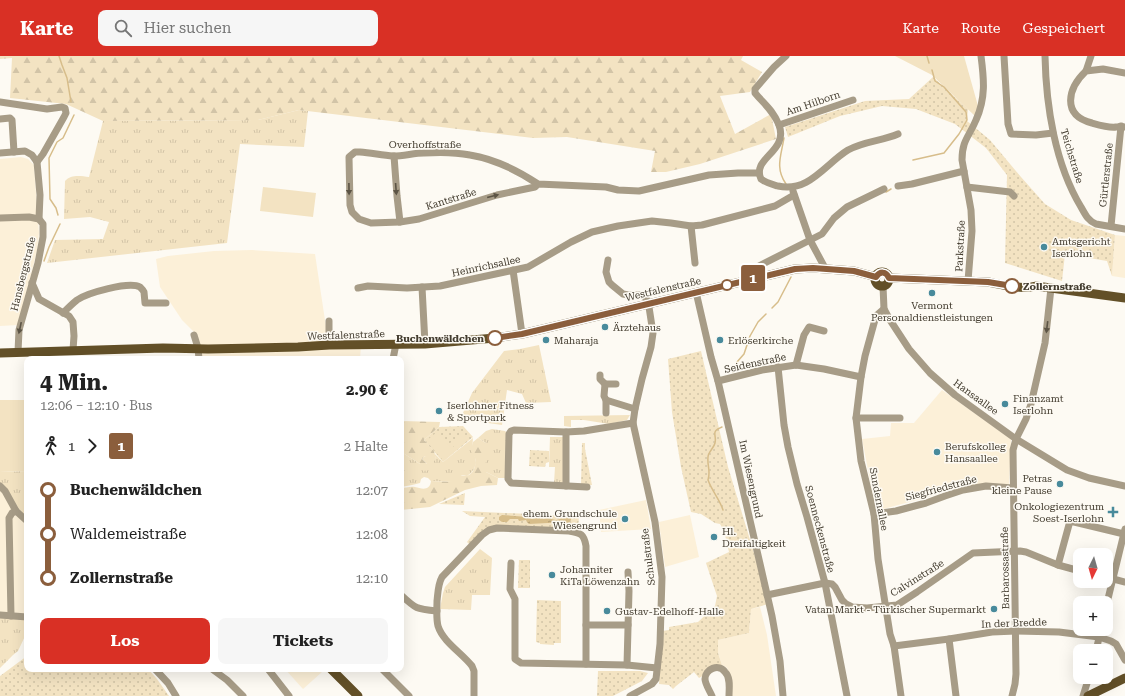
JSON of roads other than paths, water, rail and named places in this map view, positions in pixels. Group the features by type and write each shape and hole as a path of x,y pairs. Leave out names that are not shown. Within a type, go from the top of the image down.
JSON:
{"main road":[{"name":"Westfalenstraße","path":"0,353 28,352 73,356 163,348 425,344 522,334 795,269 825,268 854,271 876,277"},
{"path":"883,272 887,274 889,278 888,284 883,286 876,284 876,277 878,273 883,272"},
{"path":"889,278 988,282 1030,287 1036,290 1051,288 1125,298"},
{"path":"28,352 35,356"},
{"path":"334,672 358,696"},
{"path":"1088,696 1125,678"}],"street":[{"path":"786,56 774,67 755,90 755,93 771,110 779,125 781,133 780,141 760,168 759,173 761,179 765,182 791,188 807,182 815,177 848,150 862,143 888,138 898,134"},
{"name":"Parkstraße","path":"968,282 972,210 962,160 963,146 976,120 984,92 981,56"},
{"path":"1004,56 1008,124 1011,134 1036,135 1053,132"},
{"name":"Teichstraße","path":"1045,56 1053,132 1058,151 1073,192 1092,223 1125,229"},
{"path":"1091,56 1086,71 1078,79 1072,92 1070,103 1072,110 1083,120 1090,123 1115,128 1123,126"},
{"path":"1086,71 1103,69 1125,73"},
{"name":"Am Hilborn","path":"779,125 853,100"},
{"path":"0,102 47,109 62,107 65,108 66,113 43,154 36,162 32,155 25,151 0,153"},
{"path":"0,118 10,118 12,120 14,152"},
{"name":"Gürtlerstraße","path":"1111,226 1123,126"},
{"name":"Kantstraße","path":"355,152 349,157 350,205 352,212 359,219 371,223 400,222 419,219 497,195 535,187 538,184 606,187 618,190 639,191 709,175 759,173"},
{"name":"Overhoffstraße","path":"355,152 394,156 422,153 453,153 470,155 506,166 538,184"},
{"path":"394,156 400,222"},
{"name":"Hansbergstraße","path":"18,352 19,330 38,263 43,238 43,224 39,219 40,196 36,162"},
{"path":"898,186 964,171"},
{"path":"967,187 1010,192 1014,196"},
{"path":"791,188 802,222 825,268"},
{"path":"752,279 750,270 822,234 834,218 847,207 884,189"},
{"name":"Heinrichsallee","path":"358,288 368,286 392,288 440,286 528,267 571,242 592,232 618,226 652,221 671,222 691,226 702,225 775,206 794,195"},
{"path":"0,218 29,217 39,219"},
{"path":"691,226 695,263"},
{"path":"608,260 606,272 609,282 616,290 628,296 644,296 648,303"},
{"path":"513,270 522,334"},
{"path":"33,280 39,299 69,316 73,322 73,356"},
{"name":"Hansaallee","path":"883,286 884,309 909,349 930,373 955,395 1016,439 1067,470 1089,478 1125,486"},
{"path":"63,313 77,300 87,294 116,287 139,287 144,292 144,303 166,303"},
{"path":"422,287 425,344"},
{"path":"1016,439 1026,419 1036,382 1045,343 1051,288"},
{"name":"Im Wiesengrund","path":"696,292 767,594 780,661 783,696"},
{"path":"27,304 39,299"},
{"name":"Schulstraße","path":"634,695 656,679 660,644 662,577 654,522 633,424 635,409 651,347 653,333 648,303"},
{"name":"Sundernallee","path":"884,309 876,316 861,376 856,418 861,461 874,514 878,559 890,634 894,646 901,696"},
{"path":"329,321 329,345"},
{"name":"Seidenstraße","path":"796,365 804,335 809,327 824,331"},
{"path":"194,335 199,356"},
{"path":"394,356 396,344"},
{"name":"Seidenstraße","path":"718,381 778,367 796,365 861,376"},
{"name":"Soenneckenstraße","path":"778,367 784,425 788,447 825,583 847,696"},
{"path":"600,375 600,379 605,384 616,384"},
{"path":"605,384 604,396 606,400 606,413"},
{"path":"606,400 635,409"},
{"path":"856,418 900,418"},
{"path":"587,487 511,483 508,479 509,434 511,431 584,431 633,424"},
{"path":"566,432 566,486"},
{"name":"Barbarossastraße","path":"1012,696 1016,674 1013,450 1016,439"},
{"path":"0,486 5,491 16,511 24,518"},
{"name":"Siegfriedstraße","path":"874,514 896,511 926,503 963,490 986,486 1013,488"},
{"path":"11,616 9,518 12,513 16,511"},
{"path":"1058,564 1070,521 1124,532 1113,566"},
{"path":"474,696 474,671 472,666 445,638 438,626 436,611 438,587 442,578 475,541 489,530 497,528 569,531 583,536 586,546 586,664"},
{"name":"Calvinstraße","path":"825,583 832,584 846,604 852,607 867,608 897,604 973,553 1026,552 1073,569"},
{"path":"511,563 510,589 515,599 515,659 521,663 627,665 657,668"},
{"path":"627,665 629,591 628,572"},
{"path":"1113,579 1125,582"},
{"path":"767,594 825,583"},
{"path":"404,598 414,607 422,610 436,611"},
{"path":"0,615 24,616"},
{"path":"586,625 628,625"},
{"name":"In der Bredde","path":"894,646 992,632 1059,632 1099,637 1111,641 1116,644 1125,660"},
{"path":"1098,644 1099,637"},
{"path":"949,639 956,696"},
{"path":"712,696 705,681 707,672 717,668 722,669 726,673 729,682 729,696"},
{"path":"158,672 168,683 176,696"},
{"path":"216,672 227,680 243,696"},
{"path":"270,672 289,696"},
{"path":"385,672 409,696"},
{"path":"1083,696 1087,684"}],"water":[{"path":"502,515 528,517 532,519 547,518 556,520 568,517 571,518 571,520 568,524 560,522 529,524 526,520 519,521 518,519 510,519 507,522 502,522 499,520 499,517"}],"waterway":[{"path":"59,56 67,78 71,102"},
{"path":"927,56 929,63"},
{"path":"913,160 944,153 959,134 967,120 966,112 944,87 935,81 932,70"},
{"path":"58,215 56,208 50,199 49,158 57,142 63,138 74,115"},
{"path":"784,138 780,156 780,167 786,184"},
{"path":"886,192 891,189"},
{"path":"44,261 60,224"},
{"path":"772,308 778,302 791,277"},
{"path":"733,372 736,368 737,362 744,354 750,336 758,322 766,314"},
{"path":"722,427 716,430 715,443 708,455 708,480 723,510"}],"place":[{"name":"Amtsgericht Iserlohn","path":"1044,247"},
{"name":"Zollernstraße","path":"1012,286"},
{"name":"Vermont Personaldienstleistungen","path":"932,293"},
{"name":"Ärztehaus","path":"605,327"},
{"name":"Buchenwäldchen","path":"495,338"},
{"name":"Maharaja","path":"546,340"},
{"name":"Erlöserkirche","path":"720,340"},
{"name":"Finanzamt Iserlohn","path":"1005,404"},
{"name":"Iserlohner Fitness & Sportpark","path":"439,411"},
{"name":"Berufskolleg Hansaallee","path":"937,452"},
{"name":"Petras kleine Pause","path":"1060,484"},
{"name":"Onkologiezentrum Soest-Iserlohn","path":"1113,512"},
{"name":"ehem. Grundschule Wiesengrund","path":"625,519"},
{"name":"Hl. Dreifaltigkeit","path":"714,537"},
{"name":"Johanniter KiTa Löwenzahn","path":"552,575"},
{"name":"Vatan Markt - Türkischer Supermarkt","path":"994,609"},
{"name":"Gustav-Edelhoff-Halle","path":"607,611"}]}
